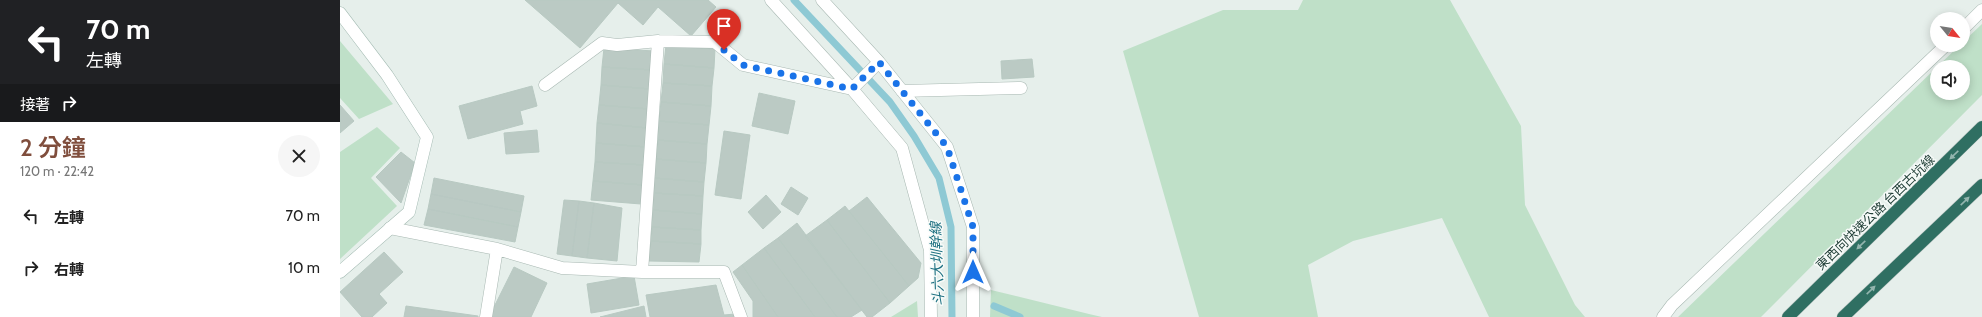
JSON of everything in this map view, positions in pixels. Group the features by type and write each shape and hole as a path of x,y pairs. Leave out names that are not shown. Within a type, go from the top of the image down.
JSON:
{"highway":[{"name":"東西向快速公路 台西古坑線","path":"1788,317 1982,127"},
{"path":"1843,317 1982,185"}],"street":[{"path":"771,0 852,89 902,148 930,250 930,317"},
{"path":"822,0 879,62 947,147 973,227 973,317"},
{"path":"1970,22 1982,10"},
{"path":"340,13 387,75 427,137 409,212 340,272"},
{"path":"545,84 602,43 617,45 658,41 715,42 743,65 852,89"},
{"path":"642,272 658,41"},
{"path":"1662,317 1672,305 1939,52"},
{"path":"852,89 879,62"},
{"path":"902,91 1021,88"},
{"path":"390,228 497,249 562,268 642,272 724,272 741,317"},
{"path":"486,317 497,249"}],"green space":[{"path":"1303,0 1450,0 1521,126 1525,205 1575,305 1585,317 1489,317 1442,218 1353,241 1308,265 1318,317 1199,317 1123,51 1223,10 1298,10"},
{"path":"1982,24 1982,95 1761,317 1678,317 1930,74 1930,100 1970,100 1970,60 1944,60 1953,52 1970,52 1970,35"},
{"path":"340,41 393,104 359,119 340,98"},
{"path":"377,127 400,148 371,178 397,206 340,259 340,152"},
{"path":"991,290 1089,314 1102,317 990,317"},
{"path":"917,301 918,317 891,317"}],"building":[{"path":"525,0 708,0 716,7 691,36 658,7 643,25 618,3 580,48"},
{"path":"666,45 715,49 714,68 664,64"},
{"path":"604,48 654,51 652,70 602,67"},
{"path":"1032,59 1034,77 1002,79 1001,61"},
{"path":"664,64 714,68 712,86 663,83"},
{"path":"602,67 652,70 650,89 601,85"},
{"path":"663,83 712,86 711,106 661,102"},
{"path":"601,85 650,89 649,109 599,105"},
{"path":"532,86 537,106 520,111 523,124 468,139 459,106"},
{"path":"759,93 795,101 788,134 752,126"},
{"path":"661,102 711,106 709,125 659,121"},
{"path":"340,105 354,121 340,133"},
{"path":"599,105 649,109 647,128 597,123"},
{"path":"659,121 709,125 707,144 658,140"},
{"path":"597,123 647,128 646,147 596,143"},
{"path":"537,130 539,152 506,154 504,133"},
{"path":"724,131 750,135 741,199 715,195"},
{"path":"658,140 707,144 706,163 656,159"},
{"path":"596,143 646,147 644,165 595,162"},
{"path":"401,152 415,163 401,203 376,177"},
{"path":"656,159 706,163 704,182 654,178"},
{"path":"595,162 644,165 643,185 593,181"},
{"path":"434,178 524,196 521,212 431,194"},
{"path":"654,178 704,182 703,196 654,193"},
{"path":"593,181 643,185 641,204 591,200"},
{"path":"791,187 808,198 798,215 781,204"},
{"path":"654,193 703,196 702,214 653,210"},
{"path":"431,194 521,212 518,227 428,209"},
{"path":"766,195 781,212 763,229 748,212"},
{"path":"867,197 921,263 918,278 909,286 849,211"},
{"path":"564,200 579,201 572,256 557,254"},
{"path":"579,201 594,203 587,258 572,256"},
{"path":"594,203 622,208 617,261 587,258"},
{"path":"845,206 909,286 890,303 827,220"},
{"path":"428,209 518,227 515,242 424,225"},
{"path":"653,210 702,214 701,230 652,227"},
{"path":"827,220 890,303 872,317 867,317 805,236"},
{"path":"797,223 862,310 851,317 837,317 778,238"},
{"path":"652,227 701,230 701,244 651,241"},
{"path":"778,238 837,317 815,317 764,248"},
{"path":"651,241 701,244 699,262 649,261"},
{"path":"764,248 815,317 778,317 742,265"},
{"path":"384,252 403,272 379,294 387,303 372,317 362,317 340,292"},
{"path":"742,265 778,317 753,317 753,301 733,272"},
{"path":"514,267 547,283 531,317 491,317 492,311"},
{"path":"634,276 639,305 591,313 587,284"},
{"path":"716,285 724,315 735,314 736,317 650,317 646,295"},
{"path":"406,306 478,316 478,317 404,317"},
{"path":"644,306 646,317 600,317"}],"waterway":[{"name":"斗六大圳幹線","path":"794,0 890,102 914,136 939,178 951,227 952,317"},
{"path":"994,306 1020,317"}],"route":[{"path":"724,50 743,65 852,89 879,62 947,147 973,227 973,272"}]}
